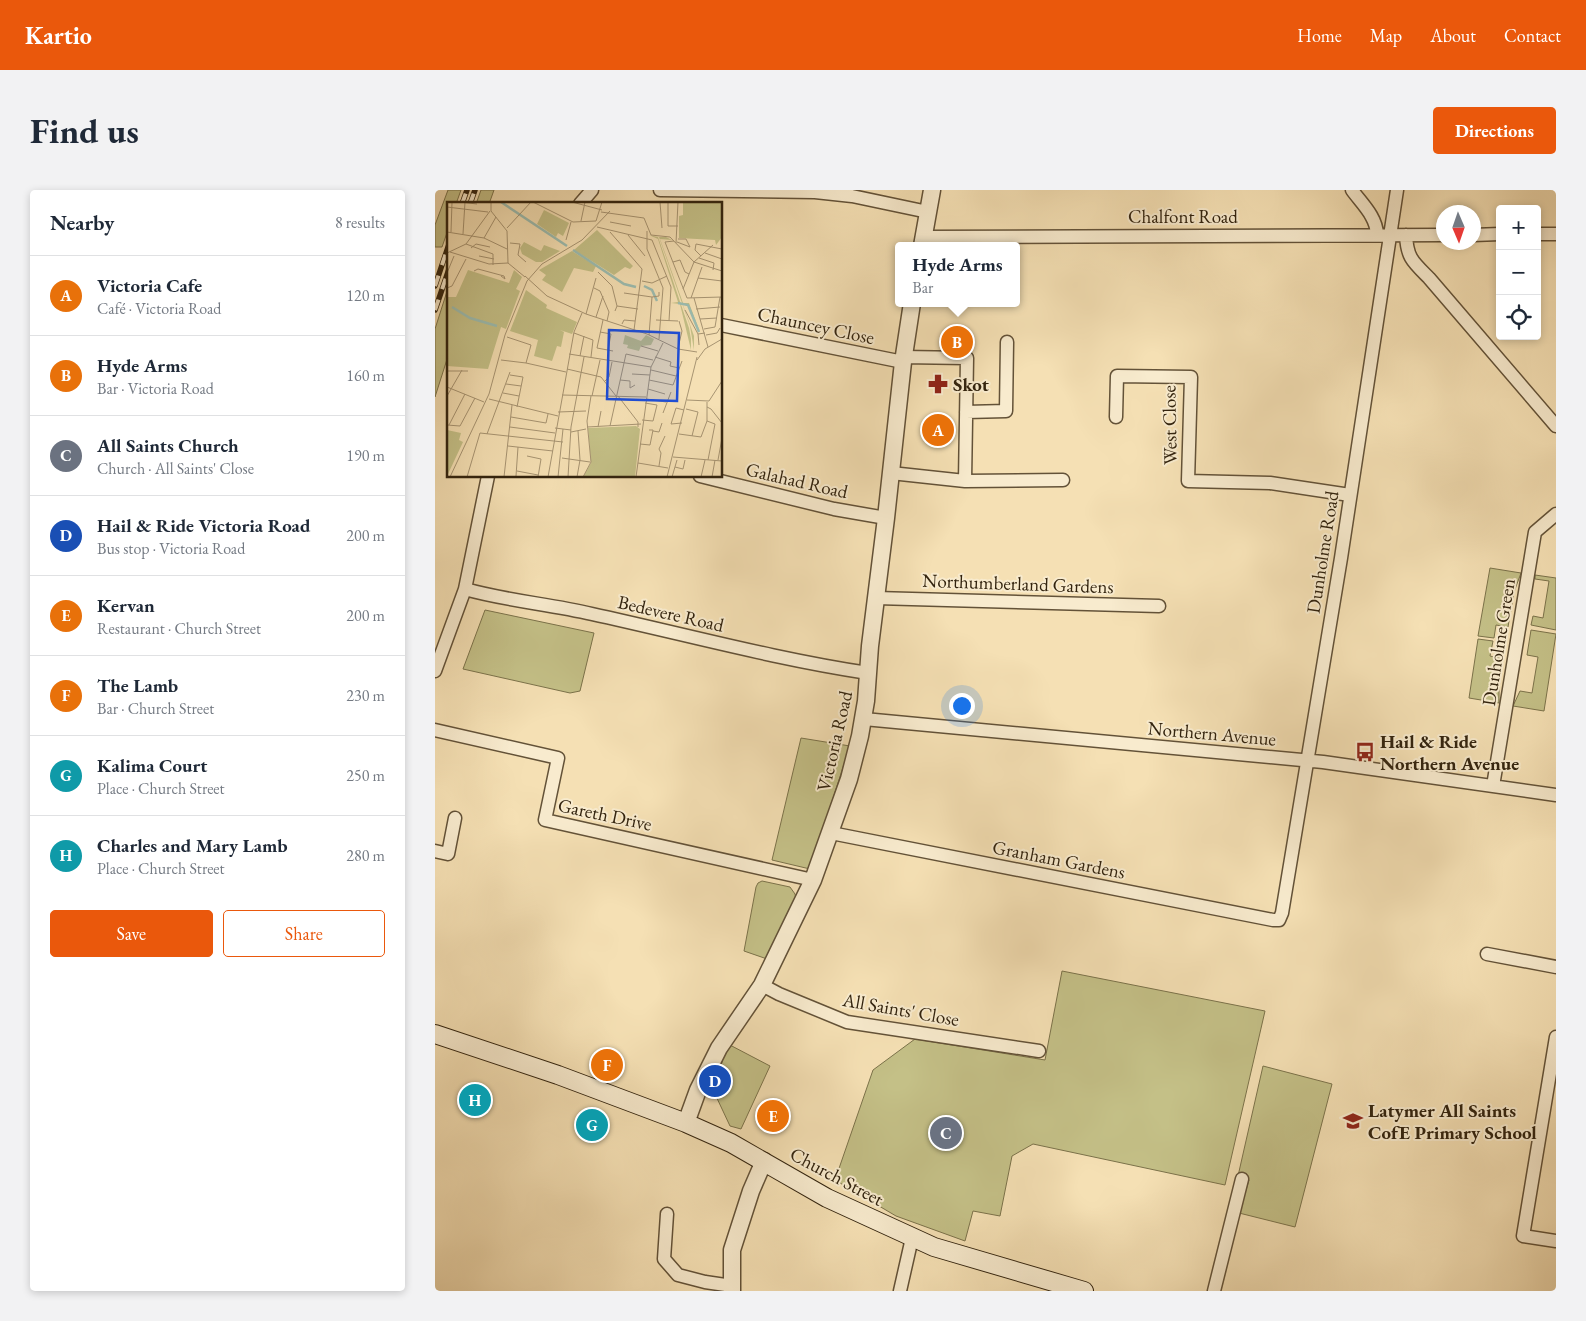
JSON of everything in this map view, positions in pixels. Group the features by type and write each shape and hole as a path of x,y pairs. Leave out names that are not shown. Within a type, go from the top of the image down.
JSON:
{"main road":[{"name":"Church Street","path":"435,1035 557,1075 686,1123 731,1143 827,1198 913,1238 946,1251 1084,1291"}],"street":[{"path":"581,202 592,190"},
{"path":"660,190 815,192 852,196 928,212"},
{"path":"923,241 932,190"},
{"path":"1352,190 1373,218 1377,234"},
{"name":"Dunholme Road","path":"1279,920 1282,912 1341,558 1397,190"},
{"name":"Chalfont Road","path":"923,241 1377,234 1436,235"},
{"path":"1481,235 1496,234"},
{"path":"1541,234 1556,234"},
{"path":"1406,235 1407,251 1414,263 1556,426"},
{"name":"Victoria Road","path":"686,1123 698,1090 719,1048 739,1022 762,985 813,880 849,779 864,719 903,360 911,307"},
{"name":"Chauncey Close","path":"723,325 903,360 967,358 966,412"},
{"path":"965,481 966,412 1007,411 1007,342"},
{"name":"West Close","path":"1116,418 1117,376 1191,377 1188,481 1270,483 1350,495"},
{"path":"891,473 965,481 1063,480"},
{"path":"435,671 465,589 488,478"},
{"name":"Galahad Road","path":"708,478 834,509 886,518"},
{"name":"Dunholme Green","path":"1493,786 1535,532 1556,514"},
{"name":"Bedevere Road","path":"465,589 486,595 590,613 733,647 868,673"},
{"name":"Northumberland Gardens","path":"876,598 1159,606"},
{"name":"Northern Avenue","path":"864,719 1307,761 1556,795"},
{"name":"Gareth Drive","path":"435,730 558,758 545,820 813,880"},
{"path":"435,851 448,854 455,818"},
{"name":"Granham Gardens","path":"831,833 1279,920"},
{"path":"1487,954 1556,967"},
{"name":"All Saints' Close","path":"762,985 847,1022 1039,1051"},
{"path":"1556,1037 1523,1236 1556,1241"},
{"path":"667,1214 664,1259 678,1275 732,1289 732,1250 751,1191 764,1161"},
{"path":"1214,1291 1242,1179"},
{"path":"900,1291 913,1238"}],"shaded area":[{"path":"448,190 461,190 457,202 447,202 447,233 442,247 435,247 435,225"},
{"path":"481,190 494,190 490,202 477,202"},
{"path":"447,291 447,359 435,397 435,329"},
{"path":"1490,568 1521,573 1514,592 1508,627 1496,625 1494,638 1478,636"},
{"path":"1535,575 1556,578 1556,630 1531,625 1533,616 1543,618 1549,581 1535,579"},
{"path":"485,610 594,633 580,691 570,693 463,669"},
{"path":"1531,630 1556,634 1544,711 1513,706 1520,691 1532,693 1538,657 1527,655"},
{"path":"1478,639 1493,641 1490,656 1503,659 1499,684 1499,703 1469,698"},
{"path":"801,738 850,746 810,869 772,860"},
{"path":"762,881 790,887 796,899 770,960 744,951 756,887"},
{"path":"1062,971 1265,1011 1225,1185 1033,1144 1012,1156 1000,1216 973,1211 965,1241 896,1216 835,1180 873,1070 915,1039 1045,1060"},
{"path":"728,1044 770,1066 741,1129 730,1126 715,1094 723,1057"},
{"path":"1263,1066 1332,1084 1295,1227 1239,1213 1249,1180 1238,1176"}],"railway":[{"path":"463,202 467,190"},
{"path":"471,202 475,190"},
{"path":"435,286 447,250"},
{"path":"435,310 447,275"}],"place":[{"name":"Hyde Arms","path":"957,342"},
{"name":"Skot","path":"938,384"},
{"name":"Victoria Cafe","path":"938,430"},
{"name":"Hail & Ride Northern Avenue","path":"1365,752"},
{"name":"The Lamb","path":"607,1065"},
{"name":"Hail & Ride Victoria Road","path":"715,1081"},
{"name":"Charles and Mary Lamb","path":"475,1100"},
{"name":"Kervan","path":"773,1116"},
{"name":"Latymer All Saints CofE Primary School","path":"1353,1121"},
{"name":"Kalima Court","path":"592,1125"},
{"name":"All Saints Church","path":"946,1133"}]}
